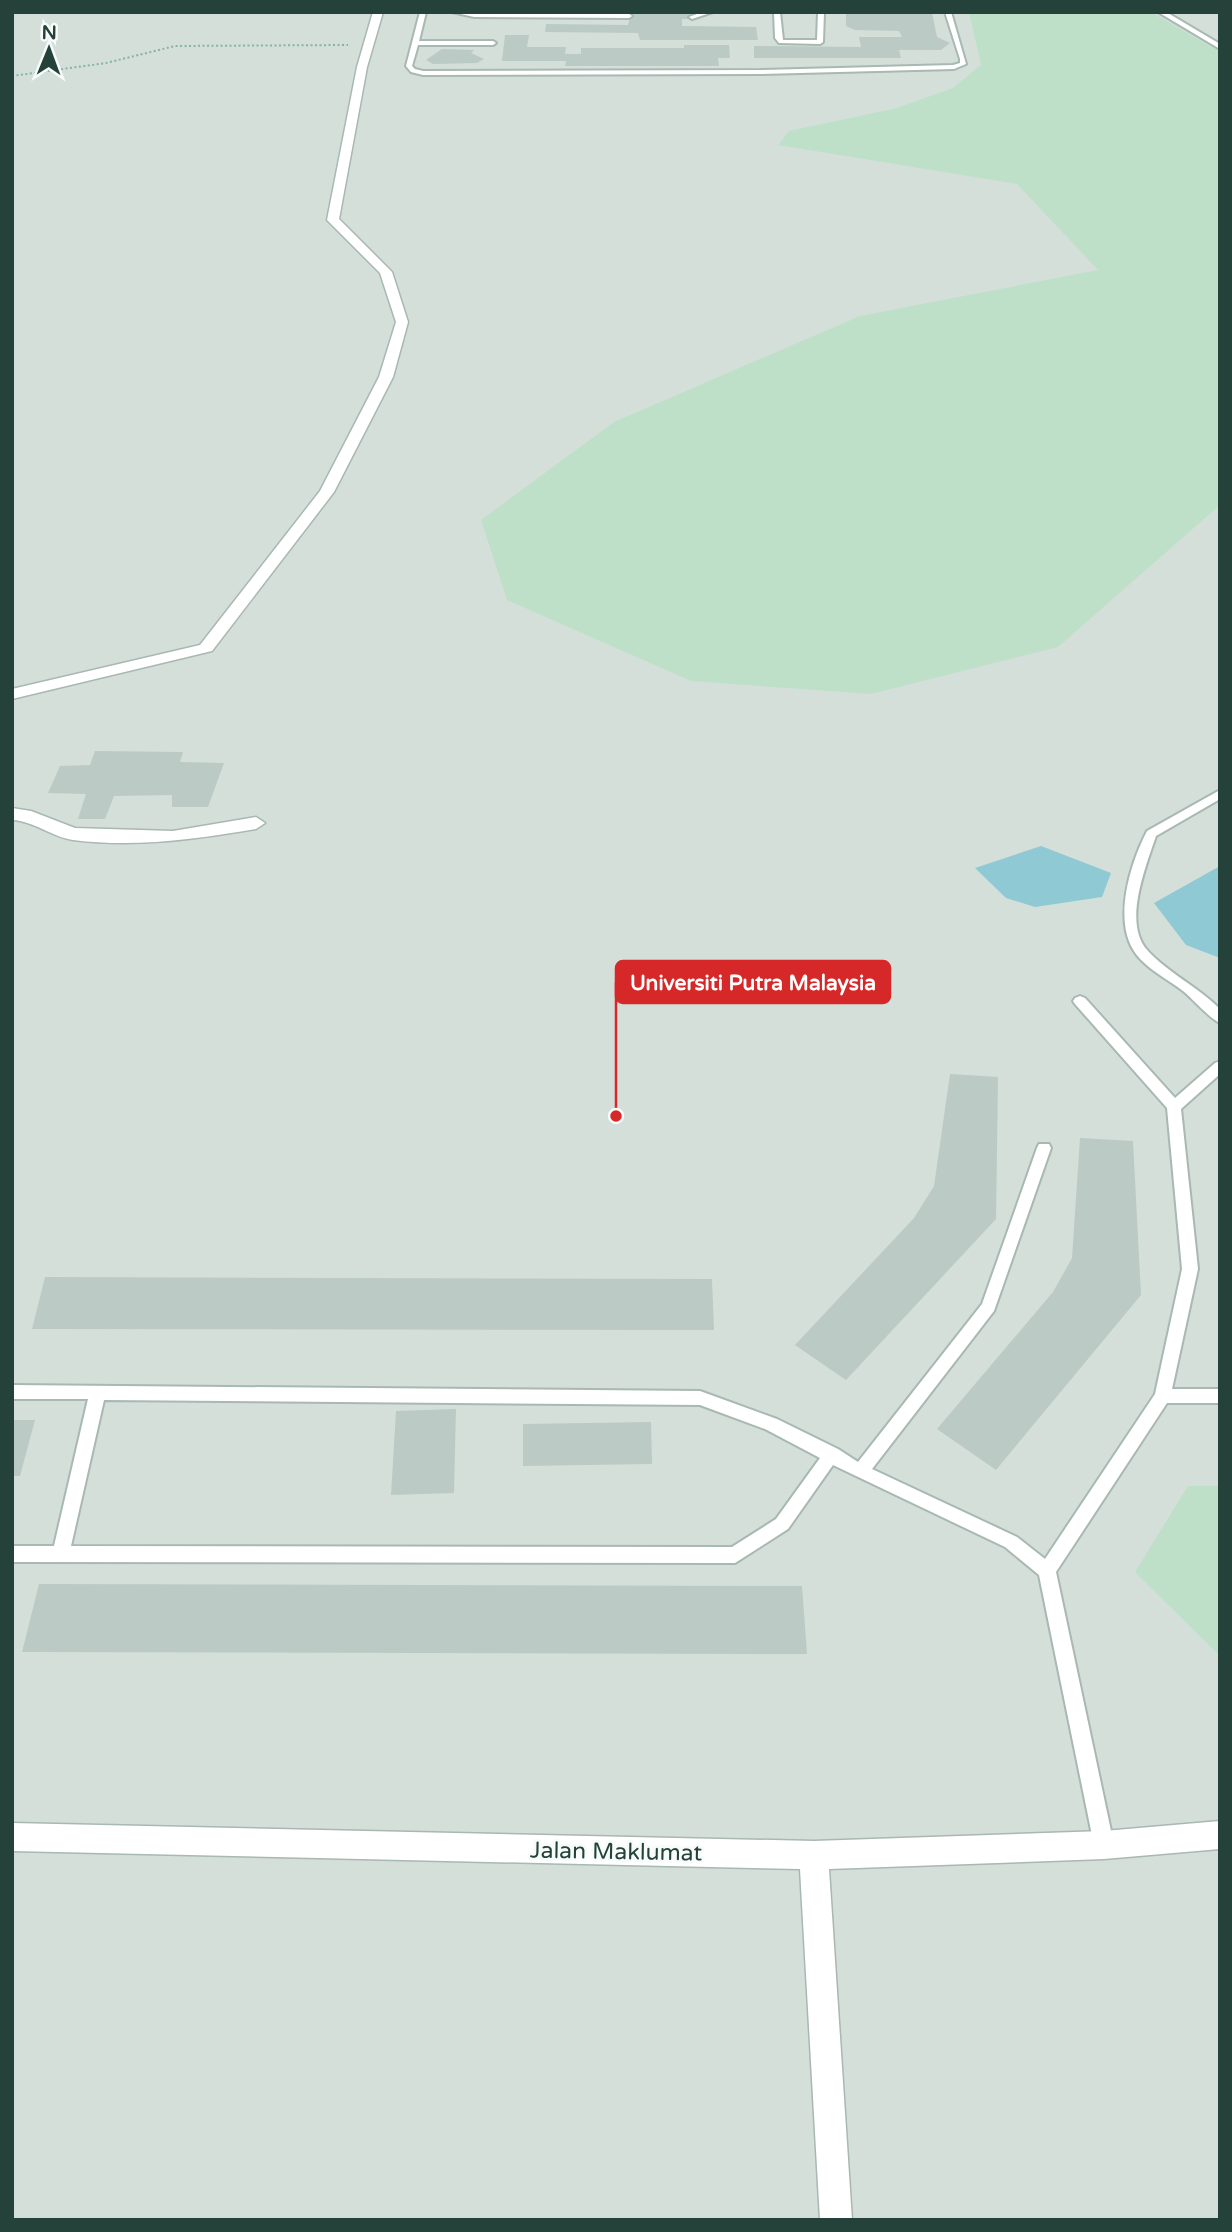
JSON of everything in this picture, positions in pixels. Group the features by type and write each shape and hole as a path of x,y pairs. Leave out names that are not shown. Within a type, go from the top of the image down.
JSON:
{"street":[{"path":"12,694 206,648 327,492 386,377 402,322 386,272 333,220 378,12"},
{"path":"12,814 25,815 74,834 173,837 256,823"},
{"name":"Jalan Maklumat","path":"12,1838 814,1855 1104,1845 1220,1835"},
{"path":"814,1855 836,2220"}],"lane":[{"path":"424,12 409,66 413,71 423,73 760,72 954,66 963,64 963,59 948,12"},
{"path":"455,12 474,15 629,16"},
{"path":"692,16 710,12"},
{"path":"777,12 778,38 781,42 803,43 820,42 821,12"},
{"path":"1161,12 1220,47"},
{"path":"415,43 493,43"},
{"path":"1220,794 1151,834 1131,891 1132,935 1142,953 1203,1000 1220,1018"},
{"path":"1048,1571 1163,1396 1190,1269 1174,1107 1080,1001"},
{"path":"1174,1107 1220,1066"},
{"path":"860,1471 989,1307 1044,1148"},
{"path":"12,1392 700,1398 771,1424 860,1471 1011,1542 1048,1571 1104,1845"},
{"path":"61,1554 97,1393"},
{"path":"1163,1396 1220,1396"},
{"path":"12,1554 734,1555 782,1524 832,1454"}],"path":[{"path":"12,76 106,63 175,46 369,45"}],"shaded area":[{"path":"12,12 1220,12 1220,2220 12,2220"}],"green space":[{"path":"969,12 1151,12 1220,52 1220,505 1058,647 871,694 691,681 507,600 481,520 614,422 860,316 1098,270 1017,184 778,145 789,131 897,108 953,88 981,65"},
{"path":"1188,1486 1220,1486 1220,1656 1135,1572"}],"water":[{"path":"1041,846 1111,873 1102,897 1035,907 1006,898 975,868"},
{"path":"1220,866 1220,958 1186,945 1154,903"}],"building":[{"path":"631,12 693,13 692,19 682,19 682,26 756,27 758,40 640,40 638,33 545,32 546,24 628,25"},
{"path":"846,12 932,13 937,37 950,43 941,50 899,50 901,58 754,58 754,46 861,47 859,37 902,37 899,31 855,30 846,26"},
{"path":"505,35 529,35 527,47 566,47 565,54 581,54 581,48 729,45 730,58 718,58 719,66 565,66 566,61 502,61"},
{"path":"442,49 474,50 471,53 484,59 477,63 433,64 426,60"},
{"path":"95,751 183,752 180,762 224,763 208,807 172,807 172,795 114,796 105,819 78,819 86,794 48,793 60,766 90,765"},
{"path":"950,1074 998,1077 996,1219 846,1380 795,1345 914,1218 934,1186"},
{"path":"1080,1138 1133,1141 1141,1295 996,1470 937,1429 1053,1292 1072,1258"},
{"path":"45,1277 712,1279 714,1330 32,1329"},
{"path":"456,1409 454,1493 391,1495 396,1411"},
{"path":"12,1420 35,1420 20,1476 12,1476"},
{"path":"651,1422 652,1464 523,1466 523,1424"},
{"path":"39,1584 802,1586 807,1654 22,1652"}],"place":[{"name":"Universiti Putra Malaysia","path":"616,1116"}]}
